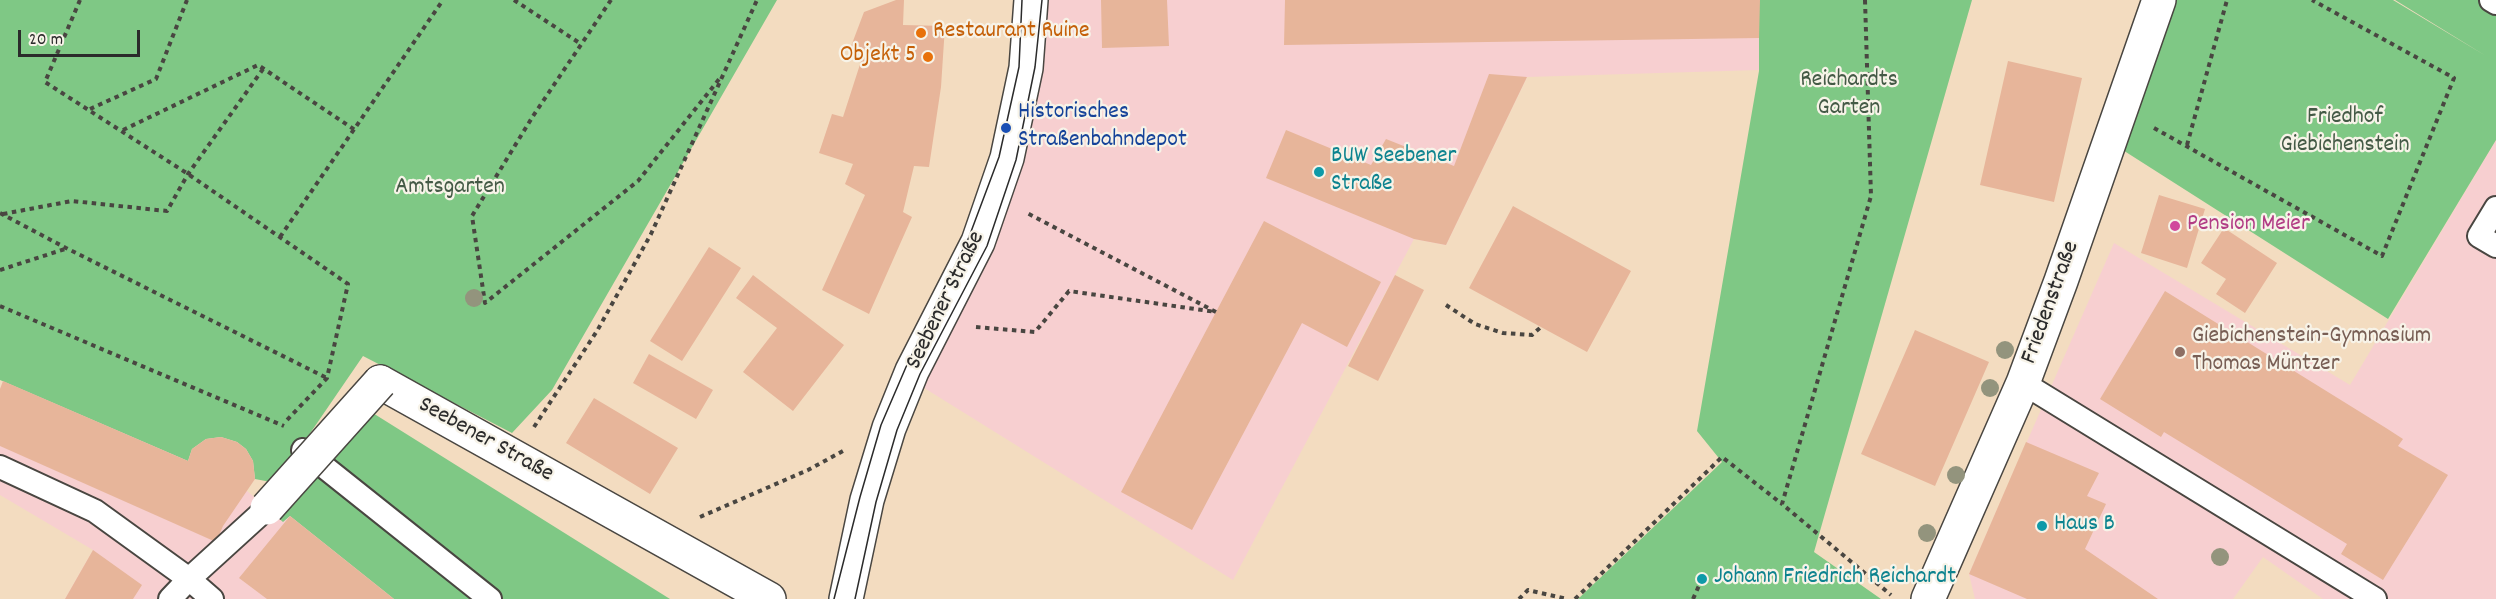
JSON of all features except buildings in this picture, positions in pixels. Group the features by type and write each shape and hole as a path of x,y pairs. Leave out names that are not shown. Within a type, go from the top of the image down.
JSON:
{"street":[{"name":"Seebener Straße","path":"846,599 867,500 889,428 912,371 978,242 995,197 1007,158 1026,68 1031,0"},
{"name":"Friedenstraße","path":"1928,599 2023,383 2159,0"},
{"name":"Seebener Straße","path":"373,390 514,458 769,599"},
{"path":"267,508 373,390"}],"lane":[{"path":"2491,0 2496,3"},
{"path":"2496,208 2479,236 2496,246"},
{"path":"2023,383 2375,599"},
{"path":"301,449 490,599"},
{"path":"0,467 94,511 189,579 212,599"},
{"path":"170,599 267,508"}],"path":[{"path":"80,0 45,82 188,174 348,284 327,378 282,425"},
{"path":"89,110 156,80 187,0"},
{"path":"280,237 443,0"},
{"path":"514,0 581,44"},
{"path":"610,0 533,116 472,216 485,303 638,181 720,78"},
{"path":"514,458 597,331 651,234 720,78 758,0"},
{"path":"1782,504 1871,196 1865,0"},
{"path":"2227,0 2187,145 2382,255 2454,78 2312,0"},
{"path":"122,131 258,65 355,130"},
{"path":"1,214 72,201 167,212 188,174 263,69"},
{"path":"936,324 1035,332 1069,291 1216,312 995,197"},
{"path":"1,214 327,378 373,390"},
{"path":"0,270 66,248"},
{"path":"1446,305 1475,324 1503,333 1532,335 1541,327"},
{"path":"0,306 282,425 301,449"},
{"path":"656,536 808,470 889,428"},
{"path":"1575,599 1722,457 1896,599"},
{"path":"1693,599 1702,579"},
{"path":"1520,599 1528,590 1567,599"}],"shaded area":[{"path":"1045,0 1760,0 1759,70 1527,77 1446,245 1414,239 1233,580 921,386"},
{"name":"Giebichenstein-Gymnasium Thomas Müntzer","path":"2496,140 2496,599 2323,599 2263,557 2233,599 1975,599 1969,574 2114,243 2350,385"},
{"path":"3,381 188,460 192,449 206,439 221,437 237,442 246,449 253,461 255,479 246,490 283,522 290,516 394,599 65,599 93,550 0,495 0,389"}],"green space":[{"name":"Amtsgarten","path":"0,0 777,0 552,390 512,433 363,356 276,483 255,479 253,461 246,449 237,442 221,437 206,439 192,449 188,461 0,380"},
{"name":"Reichardts Garten","path":"1759,0 1972,0 1814,552 1881,599 1578,599 1722,462 1697,431 1759,71"},
{"name":"Friedhof Giebichenstein","path":"2167,0 2393,0 2486,56 2395,0 2496,0 2496,140 2388,319 2118,147"},
{"path":"360,405 670,599 394,599 290,516 283,522 267,508"}],"tram line":[{"path":"834,599 881,425 906,367 969,237 999,157 1019,67 1022,0"},
{"path":"855,599 876,502 897,430 920,374 987,246 1016,160 1035,67 1042,0"}],"place":[{"name":"Restaurant Ruine","path":"921,33"},
{"name":"Objekt 5","path":"928,57"},
{"name":"Historisches Straßenbahndepot","path":"1006,128"},
{"name":"BUW Seebener Straße","path":"1319,172"},
{"name":"Pension Meier","path":"2175,226"},
{"name":"Giebichenstein-Gymnasium Thomas Müntzer","path":"2180,352"},
{"name":"Haus B","path":"2042,526"},
{"name":"Johann Friedrich Reichardt","path":"1702,579"}]}
